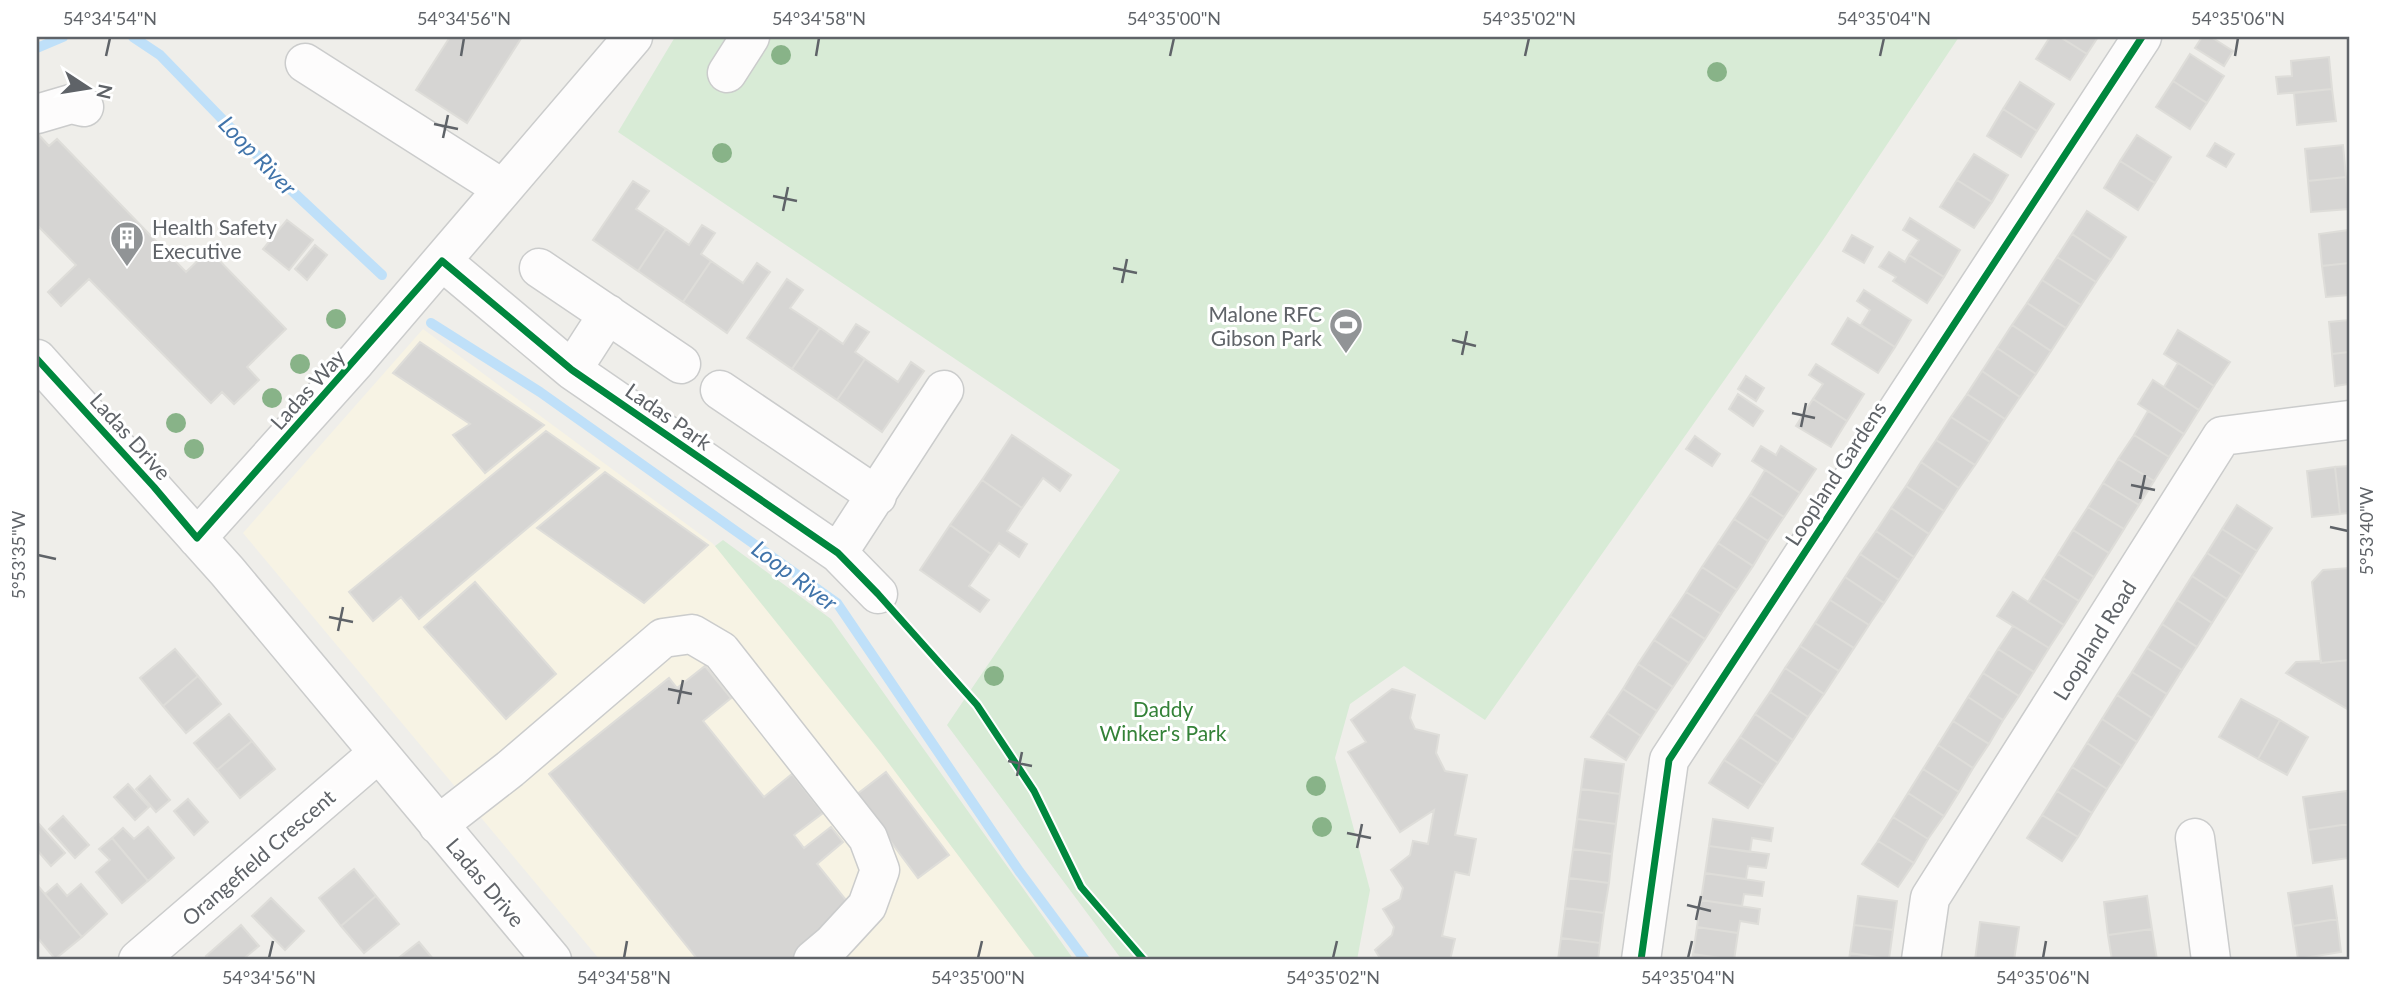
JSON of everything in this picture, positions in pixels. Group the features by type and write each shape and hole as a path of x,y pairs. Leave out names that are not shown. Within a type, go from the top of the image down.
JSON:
{"street":[{"name":"Ladas Way","path":"197,538 442,261 633,37"},
{"path":"727,73 750,37"},
{"name":"Loopland Gardens","path":"1641,960 1669,760 2142,37"},
{"path":"305,63 503,189"},
{"path":"37,114 71,104 84,107"},
{"name":"Ladas Park","path":"442,261 572,370 838,554 878,594"},
{"path":"539,268 681,363"},
{"path":"572,370 608,314"},
{"name":"Ladas Drive","path":"37,359 154,487 552,960"},
{"path":"720,390 877,496"},
{"path":"838,554 944,390"},
{"name":"Loopland Road","path":"1921,960 1930,898 2222,436 2349,420"},
{"path":"438,825 510,769 663,638 692,634 720,651 737,671 868,838 880,870 867,906 832,944 813,960"},
{"name":"Orangefield Crescent","path":"138,960 377,754"},
{"path":"2195,838 2211,960"}],"shaded area":[{"path":"423,329 712,543 812,644 1042,960 600,960 243,533"}],"green space":[{"name":"Malone RFC Gibson Park","path":"675,37 1959,37 1823,240 1485,720 1404,666 1350,704 1335,758 1370,890 1357,960 1122,960 947,725 1120,470 618,132"},
{"path":"723,540 831,619 1074,960 1037,960 881,753 715,546"}],"building":[{"path":"450,37 522,37 467,123 416,90"},
{"path":"2050,37 2060,37 2087,54 2070,80 2036,59"},
{"path":"2060,37 2098,37 2087,54"},
{"path":"2202,37 2211,37 2233,51 2224,66 2195,48"},
{"path":"2190,54 2224,76 2207,103 2173,81"},
{"path":"2329,57 2332,89 2278,94 2276,77 2292,76 2291,61"},
{"path":"2173,81 2207,103 2190,129 2156,107"},
{"path":"2020,82 2054,104 2037,131 2003,109"},
{"path":"2332,89 2336,121 2297,125 2294,93"},
{"path":"2003,109 2037,131 2021,157 1987,136"},
{"name":"Health Safety Executive","path":"37,133 49,146 57,139 186,272 209,250 286,329 247,367 259,380 234,404 222,392 211,403 89,279 61,306 48,292 76,265 37,225"},
{"path":"2137,135 2171,157 2155,183 2120,161"},
{"path":"2215,143 2234,154 2226,167 2207,156"},
{"path":"2343,145 2346,177 2308,181 2305,149"},
{"path":"1974,154 2008,175 1992,202 1957,180"},
{"path":"2120,161 2155,183 2138,210 2104,188"},
{"path":"2346,177 2349,209 2311,212 2308,181"},
{"path":"1957,180 1992,202 1974,228 1940,207"},
{"path":"633,181 649,191 636,209 666,229 638,271 593,240"},
{"path":"2087,211 2126,237 2111,260 2072,234"},
{"path":"1910,218 1960,250 1944,277 1909,255 1919,240 1903,230"},
{"path":"287,220 313,240 289,270 263,249"},
{"path":"702,225 715,233 701,254 711,261 683,302 638,271 666,229 689,245"},
{"path":"2349,230 2349,263 2322,266 2319,234"},
{"path":"2072,234 2111,260 2096,282 2057,257"},
{"path":"1852,235 1873,247 1864,263 1843,251"},
{"path":"315,245 327,255 307,280 295,269"},
{"path":"1889,252 1905,262 1909,255 1944,277 1927,303 1893,281 1896,277 1879,267"},
{"path":"2057,257 2096,282 2081,305 2042,280"},
{"path":"711,261 743,283 757,263 770,272 727,333 683,302"},
{"path":"2349,263 2349,295 2326,297 2322,266"},
{"path":"787,279 803,290 790,308 820,328 792,369 747,338"},
{"path":"2042,280 2081,305 2066,328 2027,303"},
{"path":"1864,290 1911,320 1895,347 1861,325 1870,310 1857,301"},
{"path":"2027,303 2066,328 2051,351 2012,325"},
{"path":"1848,318 1895,347 1878,373 1832,344"},
{"path":"2349,320 2349,352 2332,354 2329,322"},
{"path":"856,324 869,332 855,352 865,359 837,400 792,369 820,328 843,344"},
{"path":"2012,325 2051,351 2036,374 1997,348"},
{"path":"2178,330 2230,362 2214,386 2164,354"},
{"path":"420,342 544,425 485,473 453,435 470,424 393,373"},
{"path":"1997,348 2036,374 2020,397 1982,371"},
{"path":"2349,352 2349,384 2335,386 2332,354"},
{"path":"865,359 898,382 911,362 924,371 882,432 837,400"},
{"path":"2178,363 2214,386 2199,410 2164,387"},
{"path":"1816,364 1864,394 1847,421 1813,399 1823,384 1809,375"},
{"path":"1982,371 2020,397 2005,419 1967,394"},
{"path":"1746,376 1764,388 1756,401 1738,389"},
{"path":"2153,380 2199,410 2184,434 2138,404"},
{"path":"1738,394 1763,411 1753,426 1729,409"},
{"path":"1967,394 2005,419 1990,442 1951,417"},
{"path":"1813,399 1847,421 1831,447 1796,426"},
{"path":"2148,411 2184,434 2169,457 2134,435"},
{"path":"1951,417 1990,442 1975,465 1936,440"},
{"path":"546,431 599,468 419,619 401,597 373,621 349,592"},
{"path":"1012,435 1071,475 1060,491 1043,478 1022,508 982,480"},
{"path":"2134,435 2169,457 2154,481 2118,459"},
{"path":"1695,436 1720,454 1712,466 1686,449"},
{"path":"1936,440 1975,465 1959,488 1921,462"},
{"path":"1761,446 1776,455 1781,446 1816,469 1800,493 1752,461"},
{"path":"2118,459 2154,481 2139,505 2103,483"},
{"path":"1921,462 1959,488 1944,511 1906,486"},
{"path":"2349,466 2349,513 2340,514 2335,467"},
{"path":"2335,467 2340,514 2312,517 2307,471"},
{"path":"1765,470 1800,493 1784,517 1750,495"},
{"path":"605,472 708,545 644,603 537,528"},
{"path":"982,480 1022,508 1007,531 1027,544 1019,557 999,543 991,554 950,525"},
{"path":"2103,483 2139,505 2124,529 2088,507"},
{"path":"1906,486 1944,511 1929,534 1891,508"},
{"path":"1750,495 1784,517 1768,541 1734,519"},
{"path":"2237,505 2272,528 2257,551 2222,529"},
{"path":"2088,507 2124,529 2109,553 2073,530"},
{"path":"1891,508 1929,534 1914,557 1876,531"},
{"path":"1734,519 1768,541 1753,566 1718,543"},
{"path":"950,525 991,554 969,586 989,600 980,612 920,570"},
{"path":"2222,529 2257,551 2242,575 2207,553"},
{"path":"2073,530 2109,553 2094,577 2058,554"},
{"path":"1876,531 1914,557 1899,580 1860,554"},
{"path":"1718,543 1753,566 1737,590 1702,567"},
{"path":"2207,553 2242,575 2227,599 2192,576"},
{"path":"1860,554 1899,580 1884,603 1845,577"},
{"path":"2058,554 2094,577 2079,601 2043,578"},
{"path":"1702,567 1737,590 1721,614 1686,592"},
{"path":"2349,568 2349,660 2321,663 2312,582 2323,570"},
{"path":"2192,576 2227,599 2212,623 2177,600"},
{"path":"1845,577 1884,603 1869,625 1830,600"},
{"path":"2043,578 2079,601 2064,625 2028,602"},
{"path":"475,582 556,674 506,719 424,627"},
{"path":"1686,592 1721,614 1705,639 1670,616"},
{"path":"2013,592 2064,625 2049,648 1997,616"},
{"path":"1830,600 1869,625 1854,648 1815,623"},
{"path":"2177,600 2212,623 2197,647 2162,624"},
{"path":"1670,616 1705,639 1689,663 1654,640"},
{"path":"1815,623 1854,648 1839,671 1800,646"},
{"path":"2162,624 2197,647 2182,670 2147,648"},
{"path":"2013,626 2049,648 2034,672 1998,649"},
{"path":"1654,640 1689,663 1673,687 1638,664"},
{"path":"1800,646 1839,671 1824,694 1785,668"},
{"path":"2147,648 2182,670 2167,694 2132,672"},
{"path":"175,649 198,676 163,706 140,678"},
{"path":"1998,649 2034,672 2019,696 1983,673"},
{"path":"2349,660 2349,710 2286,673 2296,662"},
{"path":"1638,664 1673,687 1657,711 1623,689"},
{"path":"705,666 731,698 703,721 764,797 792,774 823,813 794,835 804,848 831,827 843,842 817,864 854,910 791,960 698,960 549,774 669,678 677,688"},
{"path":"1785,668 1824,694 1808,717 1770,692"},
{"path":"2132,672 2167,694 2152,718 2117,695"},
{"path":"1983,673 2019,696 2003,720 1968,697"},
{"path":"198,676 221,704 186,733 163,706"},
{"path":"1392,689 1415,695 1410,718 1415,729 1439,735 1436,753 1445,771 1467,775 1455,835 1476,839 1469,875 1455,872 1442,936 1455,939 1450,960 1381,960 1375,950 1392,935 1394,927 1383,909 1400,899 1403,888 1391,870 1410,855 1413,841 1428,844 1434,810 1400,832 1348,752 1366,742 1351,720"},
{"path":"1623,689 1657,711 1641,736 1607,713"},
{"path":"1770,692 1808,717 1793,740 1755,714"},
{"path":"2117,695 2152,718 2137,742 2102,719"},
{"path":"1968,697 2003,720 1989,744 1953,721"},
{"path":"2241,699 2280,720 2258,759 2219,737"},
{"path":"1607,713 1641,736 1626,760 1591,737"},
{"path":"229,714 252,741 217,770 194,743"},
{"path":"1755,714 1793,740 1778,763 1740,737"},
{"path":"2102,719 2137,742 2122,766 2087,743"},
{"path":"2280,720 2308,737 2287,775 2258,759"},
{"path":"1953,721 1989,744 1973,768 1938,745"},
{"path":"1740,737 1778,763 1763,785 1724,760"},
{"path":"252,741 275,769 240,798 217,770"},
{"path":"2087,743 2122,766 2107,789 2072,767"},
{"path":"1938,745 1973,768 1959,792 1923,769"},
{"path":"1585,759 1624,764 1620,794 1581,789"},
{"path":"1724,760 1763,785 1748,808 1709,783"},
{"path":"2072,767 2107,789 2092,813 2057,791"},
{"path":"1923,769 1959,792 1944,816 1908,793"},
{"path":"886,772 949,855 918,878 856,795"},
{"path":"150,776 170,800 156,812 136,789"},
{"path":"128,784 149,807 135,820 114,797"},
{"path":"1581,789 1620,794 1616,824 1577,819"},
{"path":"2057,791 2092,813 2078,837 2042,815"},
{"path":"2347,791 2349,824 2308,830 2303,797"},
{"path":"1908,793 1944,816 1928,839 1893,817"},
{"path":"188,799 208,822 194,835 174,811"},
{"path":"2042,815 2078,837 2062,861 2027,838"},
{"path":"63,816 89,845 75,858 49,829"},
{"path":"1893,817 1928,839 1914,863 1878,841"},
{"path":"1577,819 1616,824 1612,854 1573,849"},
{"path":"1713,819 1773,828 1771,841 1752,838 1750,852 1709,846"},
{"path":"39,824 65,853 51,866 37,850"},
{"path":"2349,824 2349,858 2313,863 2308,830"},
{"path":"148,827 174,858 148,881 112,838 123,828 134,839"},
{"path":"112,838 148,881 122,903 96,872 110,860 99,849"},
{"path":"1878,841 1914,863 1898,887 1862,864"},
{"path":"1709,846 1769,854 1766,868 1748,866 1746,879 1705,873"},
{"path":"1573,849 1612,854 1609,883 1569,878"},
{"path":"354,869 376,896 341,926 319,898"},
{"path":"1705,873 1764,882 1762,896 1744,894 1742,906 1701,900"},
{"path":"1569,878 1609,883 1604,913 1565,908"},
{"path":"57,884 67,896 81,884 107,914 82,937 45,894"},
{"path":"38,886 82,937 55,959 37,937"},
{"path":"2332,886 2337,919 2293,926 2288,893"},
{"path":"376,896 399,924 364,953 341,926"},
{"path":"1858,896 1897,901 1893,930 1854,925"},
{"path":"2147,896 2152,929 2108,935 2104,902"},
{"path":"271,898 304,931 285,950 252,916"},
{"path":"1701,900 1760,909 1758,924 1740,921 1738,933 1697,927"},
{"path":"1565,908 1604,913 1600,943 1561,938"},
{"path":"2337,919 2341,952 2298,959 2293,926"},
{"path":"1980,922 2019,927 2014,960 1975,960"},
{"path":"241,925 259,946 242,960 210,960 206,956"},
{"path":"1854,925 1893,930 1889,959 1850,953"},
{"path":"1697,927 1738,933 1734,960 1693,954"},
{"path":"2152,929 2157,960 2112,960 2108,935"},
{"path":"1561,938 1600,943 1598,960 1558,960"},
{"path":"419,942 434,960 396,960"},
{"path":"1850,953 1889,959 1889,960 1849,960"},
{"path":"1693,954 1734,960 1692,960"}],"waterway":[{"name":"Loop River","path":"37,48 63,37"},
{"name":"Loop River","path":"133,37 160,55 290,189 382,275"},
{"name":"Loop River","path":"431,323 540,392 837,603 1019,871 1085,960"}],"cycle path":[{"path":"1641,960 1669,760 2142,37"},
{"path":"37,359 197,538 442,261 572,370 838,553 977,705 1034,791 1081,887 1144,960"}],"place":[{"name":"Health Safety Executive","path":"127,268"},
{"name":"Malone RFC Gibson Park","path":"1346,355"}],"park label":[{"name":"Daddy Winker's Park","path":"1163,720"}]}
